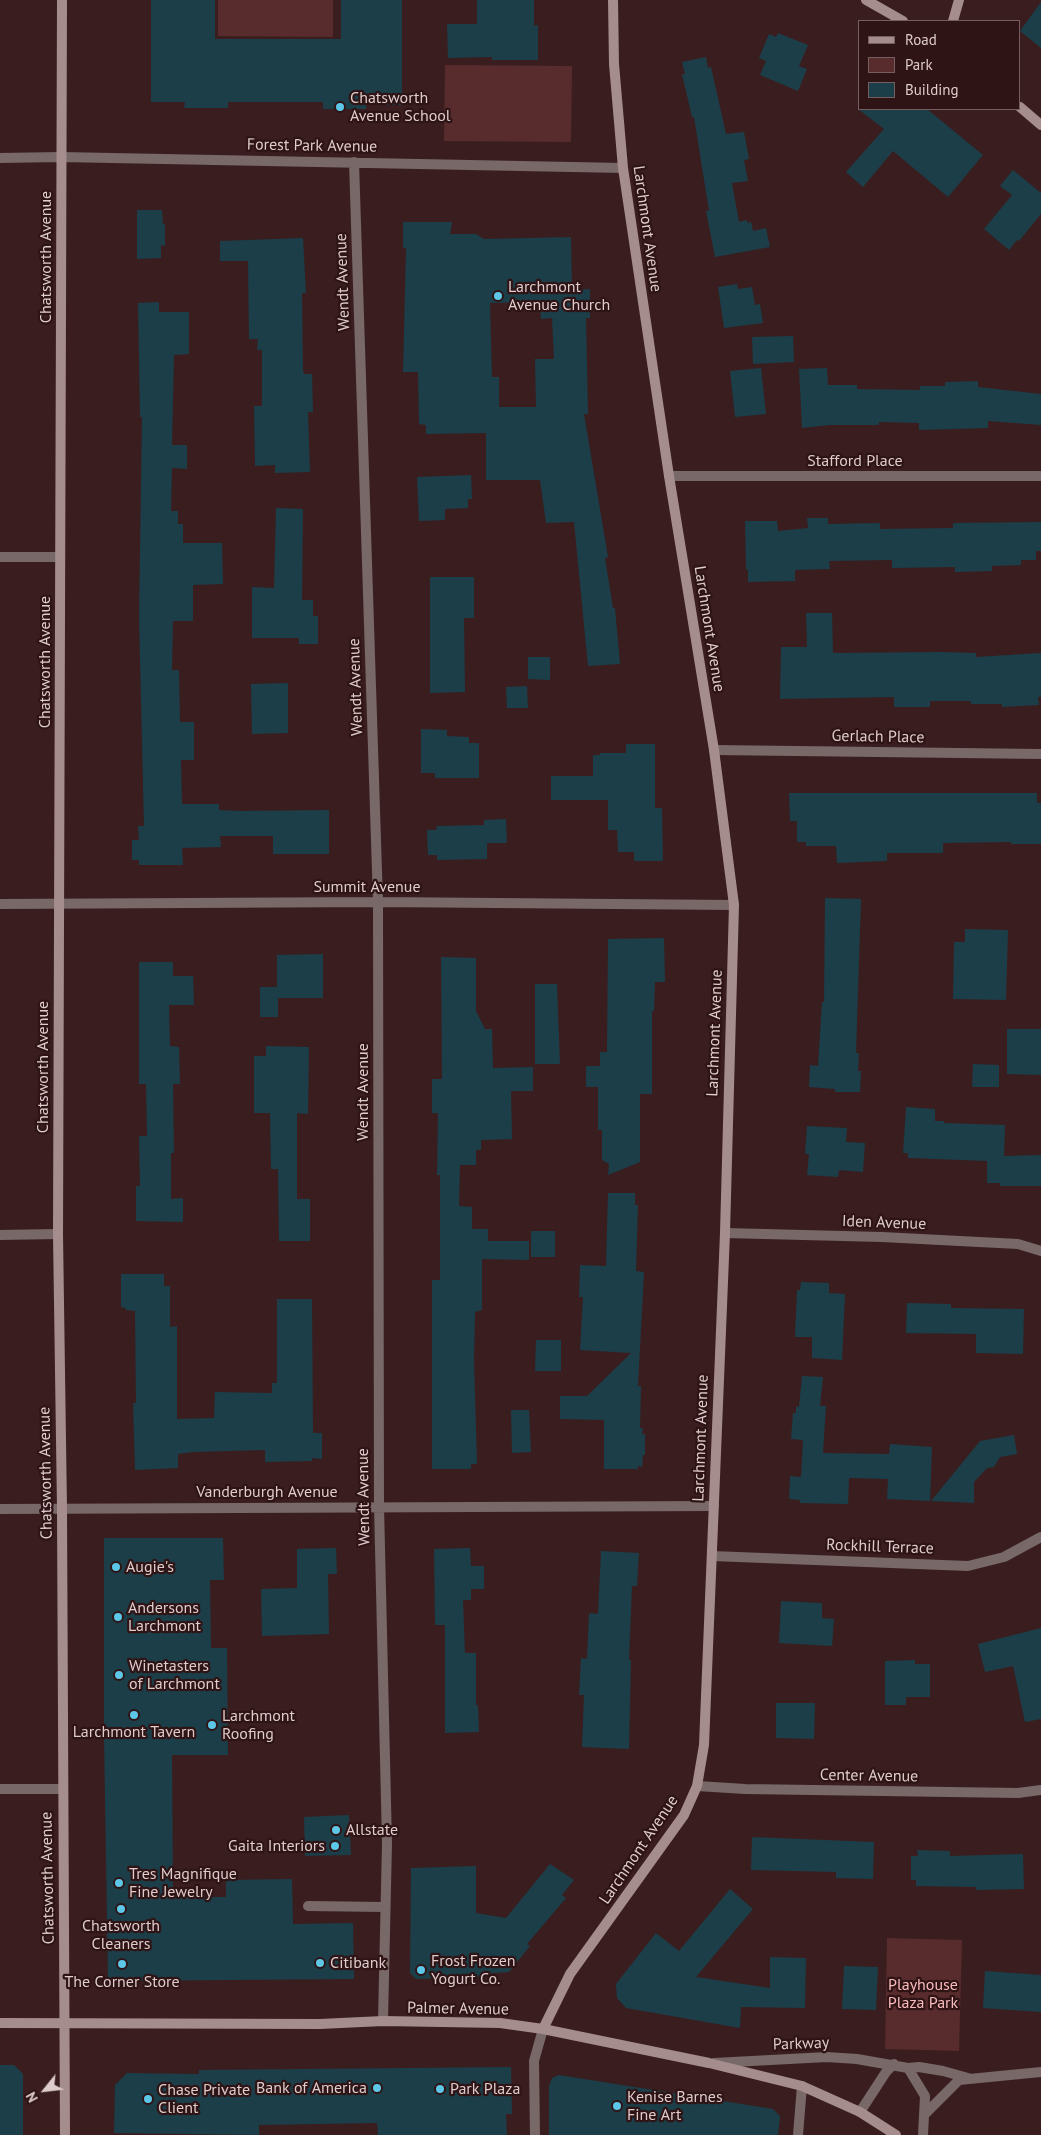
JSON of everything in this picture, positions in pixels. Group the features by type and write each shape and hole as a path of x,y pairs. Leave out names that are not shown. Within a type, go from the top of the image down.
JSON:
{"street":[{"name":"Chatsworth Avenue","path":"62,0 58,1234 62,1508 65,2135"},
{"name":"Larchmont Avenue","path":"543,2029 570,1974 668,1839 684,1815 697,1786 704,1745 725,1233 734,905 714,750 669,476 622,168 614,64 613,0"},
{"path":"866,0 901,20"},
{"path":"952,20 960,0"},
{"path":"1021,108 1041,124"},
{"name":"Forest Park Avenue","path":"0,158 61,156 622,168"},
{"name":"Wendt Avenue","path":"354,162 378,902 379,1506 387,1843 383,2022"},
{"name":"Stafford Place","path":"669,476 1041,476"},
{"path":"0,557 60,557"},
{"name":"Gerlach Place","path":"714,750 1041,754"},
{"name":"Summit Avenue","path":"0,904 378,902 734,905"},
{"name":"Iden Avenue","path":"725,1233 882,1237 1018,1244 1041,1251"},
{"path":"0,1234 58,1234"},
{"name":"Vanderburgh Avenue","path":"0,1509 714,1506"},
{"name":"Rockhill Terrace","path":"712,1556 968,1566 1004,1558 1041,1537"},
{"name":"Center Avenue","path":"697,1786 745,1789 1018,1793 1041,1790"},
{"path":"0,1789 62,1789"},
{"path":"308,1906 385,1907"},
{"name":"Palmer Avenue","path":"0,2022 500,2023 543,2029 710,2063 802,2086 820,2092 860,2112 896,2135"},
{"path":"535,2135 534,2061 543,2029"},
{"name":"Parkway","path":"710,2063 828,2057 894,2064 908,2068 927,2068 968,2078"},
{"path":"860,2112 886,2072 894,2064"},
{"path":"908,2068 926,2096 923,2135"},
{"name":"Parkway","path":"926,2113 959,2080 1041,2072"},
{"path":"798,2135 802,2086"}],"green space":[{"path":"218,0 333,0 333,37 218,36"},
{"path":"445,65 572,66 571,142 444,141"},
{"name":"Playhouse Plaza Park","path":"887,1938 962,1940 959,2051 885,2049"}],"building":[{"path":"151,0 215,0 215,39 341,39 341,0 402,0 402,105 366,105 366,109 323,109 323,102 228,102 228,108 184,108 185,102 151,102"},
{"path":"477,0 534,0 534,26 538,25 538,60 492,60 492,57 448,58 447,24 477,24"},
{"path":"1041,2 1041,48 1021,32"},
{"path":"778,33 808,45 799,66 807,69 798,91 760,75 766,61 759,58 769,34 776,37"},
{"path":"706,57 708,68 711,67 726,134 744,132 749,159 744,160 748,181 732,183 739,222 747,220 747,223 751,222 753,231 766,228 770,247 715,257 706,211 709,211 694,117 692,117 682,74 685,74 682,62"},
{"path":"859,110 928,110 983,155 948,197 893,151 863,187 846,172 884,129"},
{"path":"1013,170 1041,193 1041,214 1009,250 984,229 1012,195 1000,186"},
{"path":"137,210 162,210 163,224 165,224 165,246 161,245 161,258 137,259"},
{"path":"403,222 452,222 450,234 476,234 484,239 571,237 572,290 590,289 590,318 586,318 588,414 584,414 608,557 605,558 613,608 615,608 620,664 588,666 574,522 546,523 540,480 486,480 486,433 426,434 426,425 419,424 418,372 403,372 406,248 403,248","holes":["540,302 541,319 552,318 554,359 535,359 536,407 499,407 499,377 492,377 490,303"]},
{"path":"303,238 306,293 302,293 303,371 304,374 312,374 313,412 308,412 310,472 275,473 275,465 255,466 254,406 262,406 262,350 257,350 258,339 249,339 248,261 220,261 220,241"},
{"path":"737,284 738,289 752,287 755,305 760,304 763,323 724,328 718,287"},
{"path":"159,302 159,312 189,312 189,354 174,355 172,445 187,445 187,469 172,468 171,511 178,511 178,524 183,524 183,543 222,543 223,584 193,585 193,621 173,621 172,670 179,670 180,722 194,722 194,760 181,760 182,804 219,804 219,810 240,811 329,810 329,854 273,854 273,836 220,836 221,847 182,848 183,865 139,865 139,860 132,860 132,840 139,840 138,826 144,826 139,618 142,417 140,417 138,303"},
{"path":"793,336 794,362 753,364 752,337"},
{"path":"761,368 766,414 735,417 730,371"},
{"path":"827,368 828,385 857,385 857,389 920,390 920,386 945,386 945,382 978,381 978,387 1041,394 1041,425 988,421 988,428 919,430 919,423 879,422 879,425 830,425 802,428 799,369"},
{"path":"471,475 472,499 468,499 468,508 445,509 445,520 419,521 417,477"},
{"path":"276,508 303,509 302,600 313,600 313,616 318,616 318,644 299,644 299,638 252,638 252,587 274,588"},
{"path":"807,518 828,518 828,524 880,523 880,529 953,528 953,523 1041,522 1041,551 1036,551 1036,560 1021,560 1021,565 992,566 992,571 955,572 955,567 892,568 892,560 829,561 830,569 795,570 795,581 748,582 745,521 777,521 778,531 808,528"},
{"path":"430,577 474,577 474,618 464,618 465,692 430,693"},
{"path":"806,613 832,613 833,653 942,652 976,653 976,657 1041,653 1041,697 1038,697 1039,705 1002,707 1002,704 971,704 971,701 930,701 930,707 894,707 894,697 780,699 781,647 807,647"},
{"path":"528,657 550,657 550,680 528,679"},
{"path":"288,683 288,733 252,734 251,684"},
{"path":"527,686 528,708 507,708 506,687"},
{"path":"421,729 447,730 447,736 469,737 469,743 479,743 479,778 435,778 435,773 421,773"},
{"path":"626,744 655,744 655,808 662,808 663,861 634,861 634,852 618,852 617,830 608,830 608,800 551,800 551,776 593,776 593,755 600,755 600,753 626,753"},
{"path":"789,793 1037,793 1037,803 1041,803 1041,844 1011,844 1011,842 943,843 943,853 887,853 887,861 837,863 836,846 806,846 806,842 797,842 797,821 790,821"},
{"path":"506,819 507,843 487,843 487,859 437,860 437,855 428,855 427,830 436,830 437,826 484,825 484,820"},
{"path":"825,898 861,899 856,1053 859,1053 858,1071 861,1071 860,1092 835,1092 835,1089 809,1087 810,1065 818,1066 822,1002 824,1002"},
{"path":"965,929 1008,930 1006,1000 953,999 954,942 965,942"},
{"path":"664,938 665,982 655,982 654,1011 652,1011 652,1094 640,1094 640,1162 608,1175 609,1164 602,1160 602,1130 598,1130 598,1087 586,1087 586,1066 600,1066 600,1052 607,1052 608,939"},
{"path":"323,954 323,998 278,998 278,1017 260,1017 260,987 277,987 277,955"},
{"path":"441,957 476,958 476,1011 485,1029 492,1029 493,1068 533,1067 533,1091 511,1091 512,1139 481,1140 481,1150 476,1150 476,1165 460,1165 459,1206 472,1207 472,1229 488,1229 488,1241 529,1241 529,1260 482,1259 482,1310 475,1312 474,1360 477,1464 471,1464 471,1469 432,1469 432,1280 440,1280 440,1175 437,1175 438,1113 432,1113 432,1079 442,1079"},
{"path":"139,962 173,962 173,976 193,976 194,1005 169,1005 170,1046 179,1047 180,1084 173,1084 174,1153 171,1153 171,1199 183,1198 183,1222 136,1221 136,1186 140,1186 139,1136 147,1136 146,1084 139,1084"},
{"path":"535,984 557,984 560,1064 535,1064"},
{"path":"1007,1029 1041,1029 1041,1075 1007,1074"},
{"path":"266,1046 309,1047 308,1114 297,1113 297,1199 310,1199 310,1241 279,1241 278,1169 271,1169 270,1113 254,1113 254,1056 266,1056"},
{"path":"973,1064 999,1065 999,1087 972,1087"},
{"path":"906,1107 935,1109 935,1121 944,1121 944,1123 1005,1125 1004,1156 1041,1155 1041,1186 1000,1186 1000,1183 987,1183 987,1161 908,1158 908,1153 903,1153"},
{"path":"807,1126 847,1128 846,1142 865,1143 863,1172 839,1170 838,1177 807,1175 809,1154 805,1154"},
{"path":"608,1193 635,1193 635,1205 638,1205 636,1271 644,1272 638,1386 641,1386 640,1428 643,1428 642,1434 645,1434 645,1455 643,1455 642,1467 638,1466 638,1469 604,1469 604,1420 560,1419 560,1396 587,1396 631,1353 580,1350 583,1297 579,1297 580,1265 606,1266"},
{"path":"531,1231 555,1231 555,1257 531,1257"},
{"path":"121,1274 164,1274 164,1286 170,1286 170,1327 177,1326 177,1419 214,1418 215,1392 272,1393 272,1383 277,1383 277,1299 312,1299 313,1433 322,1433 322,1459 312,1458 312,1461 265,1462 265,1450 193,1452 178,1454 178,1468 135,1470 133,1403 136,1403 135,1311 126,1310 121,1307"},
{"path":"801,1282 829,1283 829,1293 845,1294 842,1360 812,1358 812,1337 795,1337 797,1290 800,1290"},
{"path":"907,1303 951,1304 951,1308 1024,1309 1023,1354 976,1353 976,1334 906,1333"},
{"path":"536,1340 561,1340 561,1371 535,1371"},
{"path":"802,1376 823,1377 820,1406 826,1406 823,1453 889,1454 890,1444 932,1447 930,1501 887,1499 888,1479 849,1478 848,1504 800,1503 800,1500 789,1499 790,1476 801,1477 803,1440 791,1439 793,1413 796,1413 796,1406 799,1407"},
{"path":"511,1410 529,1410 531,1452 512,1453"},
{"path":"1014,1435 1017,1454 1000,1457 994,1467 987,1468 974,1482 974,1503 931,1501 980,1441"},
{"path":"104,1538 223,1538 224,1580 210,1580 211,1648 227,1648 228,1755 172,1755 173,1897 226,1897 226,1880 292,1879 293,1924 353,1923 354,1979 108,1981 104,1736"},
{"path":"336,1548 337,1574 328,1574 329,1634 262,1636 261,1589 297,1588 297,1549"},
{"path":"470,1548 471,1566 484,1566 484,1589 471,1589 471,1600 463,1600 465,1653 476,1653 476,1705 478,1705 479,1732 445,1733 445,1625 435,1625 434,1549"},
{"path":"601,1551 639,1553 637,1586 632,1586 629,1660 631,1660 629,1749 582,1747 584,1695 579,1695 581,1658 587,1659 589,1613 598,1614"},
{"path":"781,1601 822,1603 822,1618 834,1619 832,1646 779,1643"},
{"path":"1041,1628 1041,1719 1025,1722 1013,1666 985,1672 978,1644"},
{"path":"915,1660 915,1664 930,1664 930,1697 906,1697 906,1705 885,1705 885,1661"},
{"path":"776,1703 815,1703 814,1739 776,1738"},
{"path":"349,1815 351,1855 305,1856 304,1817"},
{"path":"752,1837 874,1842 873,1879 836,1878 836,1872 751,1870"},
{"path":"917,1850 950,1851 950,1856 1023,1854 1024,1889 976,1890 976,1887 916,1886 916,1880 911,1880 911,1856 918,1856"},
{"path":"550,1864 574,1880 562,1895 566,1898 527,1944 530,1946 509,1972 481,1974 481,1977 416,1979 410,1973 411,1868 476,1866 476,1913 506,1918"},
{"path":"730,1889 753,1909 696,1977 770,1988 770,1957 806,1958 805,2008 741,2007 740,2028 626,2008 617,1998 616,1984 656,1933 679,1951"},
{"path":"844,1966 878,1967 876,2010 842,2009"},
{"path":"985,1971 1041,1975 1041,2012 983,2008"},
{"path":"0,2065 14,2065 23,2074 23,2135 0,2135"},
{"path":"511,2067 512,2114 506,2114 507,2135 378,2135 377,2123 259,2125 259,2135 114,2133 115,2085 127,2073 199,2074 199,2070"},
{"path":"559,2075 773,2109 780,2116 778,2135 549,2135 549,2086 552,2078"}],"place":[{"name":"Chatsworth Avenue School","path":"340,107"},
{"name":"Larchmont Avenue Church","path":"498,296"},
{"name":"Augie's","path":"116,1567"},
{"name":"Andersons Larchmont","path":"118,1617"},
{"name":"Winetasters of Larchmont","path":"119,1675"},
{"name":"Larchmont Tavern","path":"134,1715"},
{"name":"Larchmont Roofing","path":"212,1725"},
{"name":"Allstate","path":"336,1830"},
{"name":"Gaita Interiors","path":"335,1846"},
{"name":"Tres Magnifique Fine Jewelry","path":"119,1883"},
{"name":"Chatsworth Cleaners","path":"121,1909"},
{"name":"Citibank","path":"320,1963"},
{"name":"The Corner Store","path":"122,1964"},
{"name":"Frost Frozen Yogurt Co.","path":"421,1970"},
{"name":"Bank of America","path":"377,2088"},
{"name":"Park Plaza","path":"440,2089"},
{"name":"Chase Private Client","path":"148,2099"},
{"name":"Kenise Barnes Fine Art","path":"617,2106"}]}
